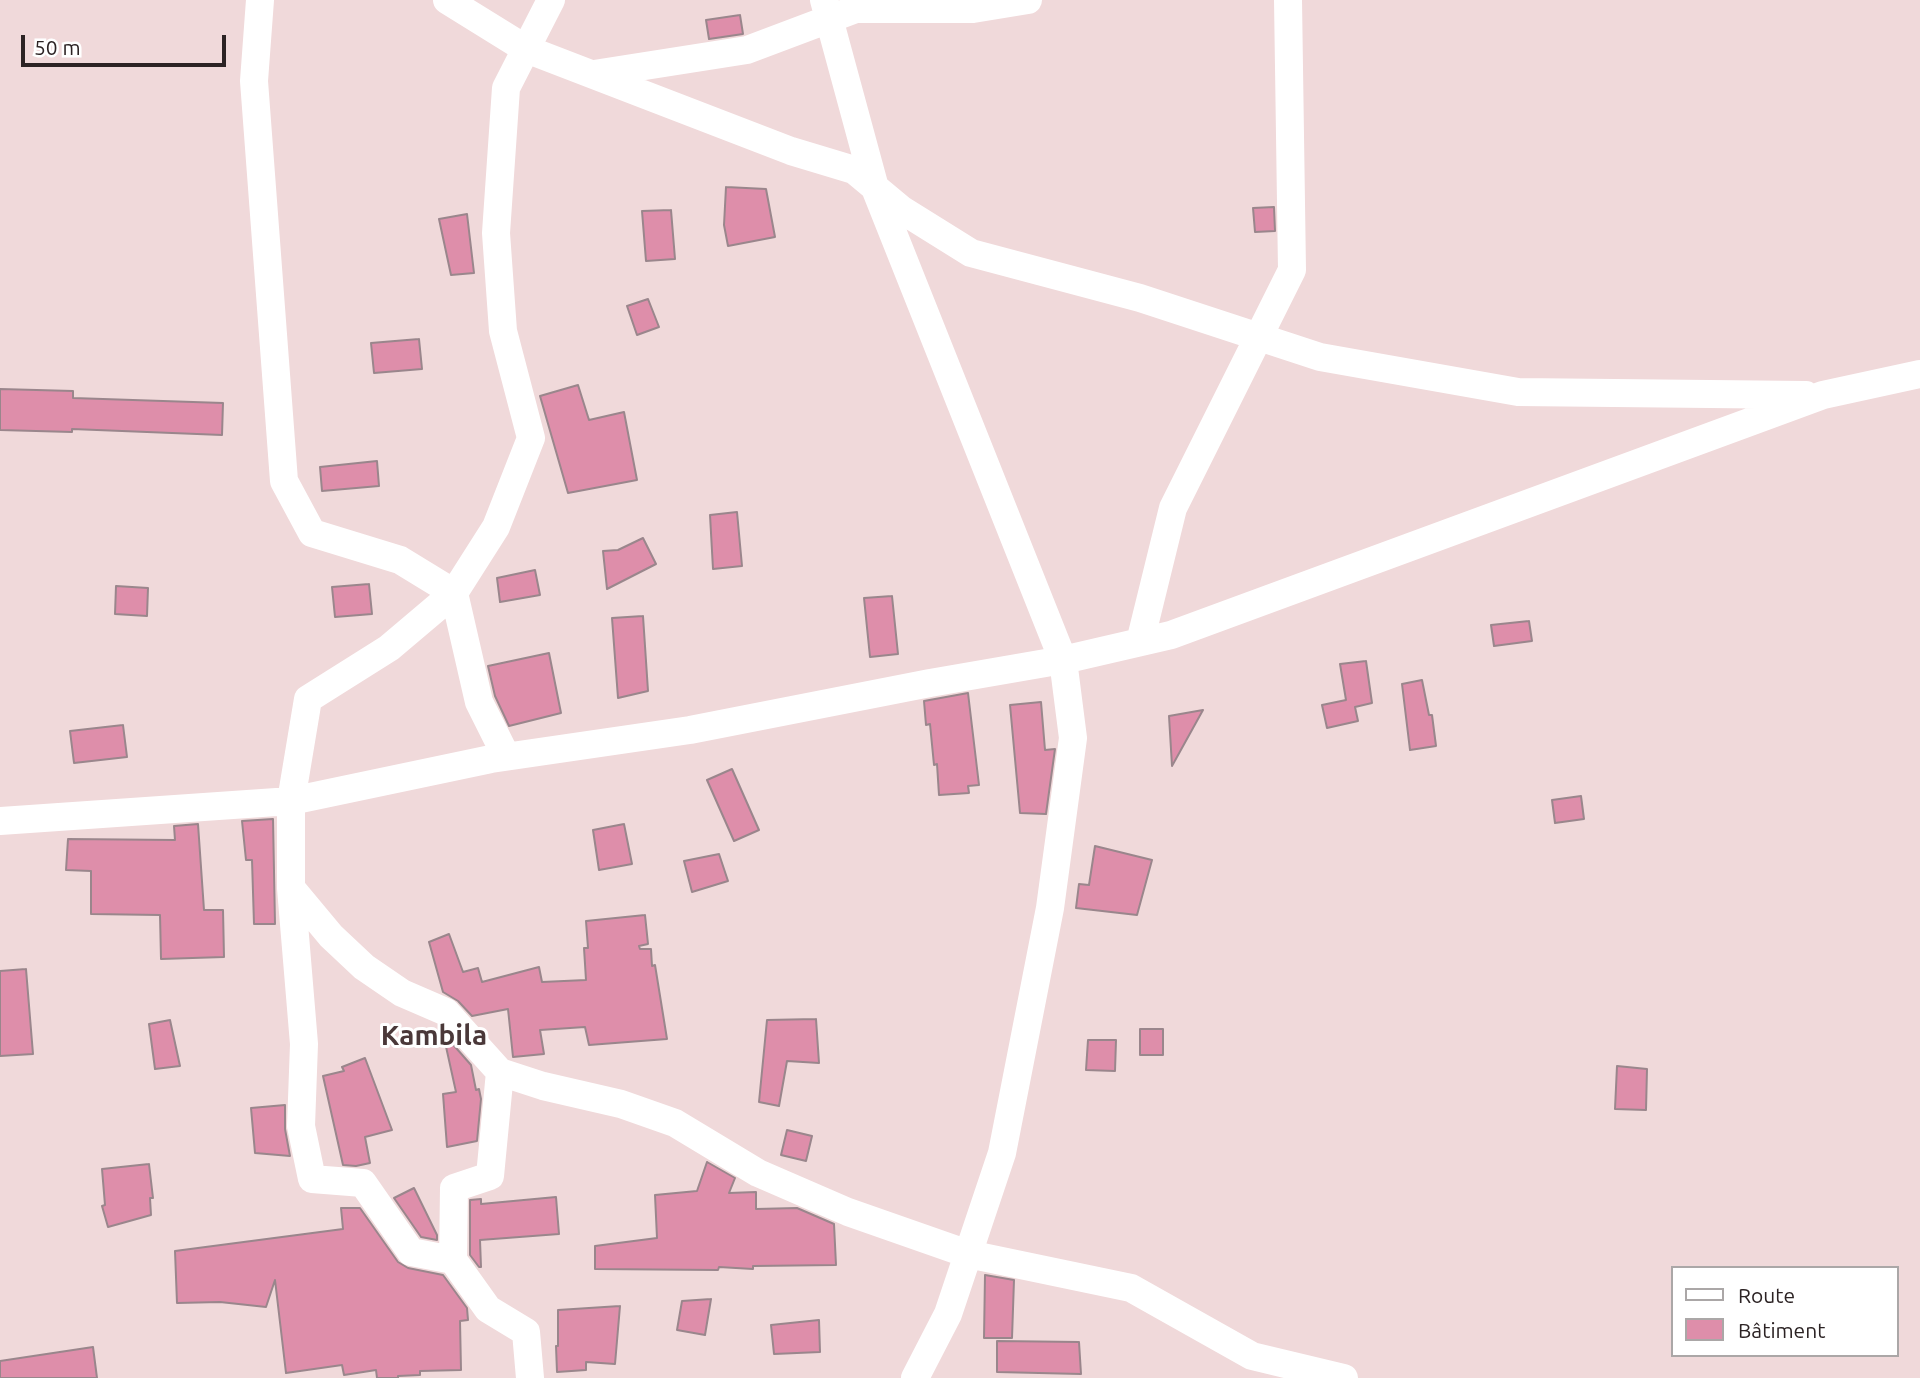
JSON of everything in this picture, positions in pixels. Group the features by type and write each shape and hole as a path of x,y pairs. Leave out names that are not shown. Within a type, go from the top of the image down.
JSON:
{"street":[{"path":"260,0 254,81 284,481 312,534 401,560 454,593 479,702 506,756"},
{"path":"447,0 526,49 791,151 854,170 902,210 971,253 1140,298 1320,357 1518,391 1823,395"},
{"path":"453,1260 411,1252 363,1183 312,1179 301,1126 304,1045 291,888 291,801 308,699 389,648 454,593 496,527 531,438 503,331 496,233 506,88 551,0"},
{"path":"592,75 747,50 827,10 973,9 1028,0"},
{"path":"1140,642 1173,508 1292,270 1288,0"},
{"path":"827,10 876,188 1063,660 1073,738 1050,908 1002,1153 948,1314 915,1378"},
{"path":"0,821 291,801 506,756 690,730 1063,660 1196,626 1823,395 1920,374"},
{"path":"291,888 331,936 364,967 402,993 446,1012 500,1072 543,1086 621,1104 674,1122 758,1173 848,1212 968,1254 1130,1288 1252,1356 1344,1378"},
{"path":"500,1072 490,1176 454,1188 453,1260 488,1309 526,1332 530,1378"}],"building":[{"path":"740,15 743,34 709,39 706,20"},
{"path":"726,187 766,189 775,237 728,246 724,225"},
{"path":"1274,207 1275,231 1255,232 1253,208"},
{"path":"671,210 675,259 646,261 642,211"},
{"path":"467,214 474,273 451,275 439,219"},
{"path":"648,299 659,327 637,335 627,306"},
{"path":"419,339 422,369 374,373 371,343"},
{"path":"578,385 589,420 624,412 637,480 568,493 540,396"},
{"path":"0,389 73,391 73,398 223,403 222,435 72,429 72,432 0,430"},
{"path":"377,461 379,486 322,491 320,467"},
{"path":"737,512 742,566 713,569 710,515"},
{"path":"643,538 656,564 607,589 603,551 618,550"},
{"path":"535,570 540,595 500,602 497,578"},
{"path":"369,584 372,614 335,617 332,587"},
{"path":"116,586 148,588 147,616 115,614"},
{"path":"892,596 898,654 870,657 864,598"},
{"path":"643,616 648,691 618,698 612,618"},
{"path":"1529,621 1532,641 1494,646 1491,625"},
{"path":"549,653 561,713 509,726 495,696 488,666"},
{"path":"1366,661 1372,703 1355,707 1358,721 1327,728 1322,705 1346,700 1340,664"},
{"path":"1422,680 1429,715 1432,715 1436,746 1410,750 1402,684"},
{"path":"968,693 979,785 968,786 969,793 939,795 937,764 934,765 930,724 926,725 924,701"},
{"path":"1041,702 1045,750 1055,749 1046,814 1020,813 1010,705"},
{"path":"1203,710 1172,766 1169,716"},
{"path":"123,725 127,757 74,763 70,731"},
{"path":"732,769 759,830 734,841 707,780"},
{"path":"1581,796 1584,819 1555,823 1552,800"},
{"path":"273,819 275,924 254,924 252,860 246,860 242,821"},
{"path":"198,824 204,910 223,910 224,957 161,959 160,915 91,914 91,871 66,870 68,839 175,840 174,826"},
{"path":"624,824 632,864 599,870 593,830"},
{"path":"1095,846 1152,860 1137,915 1076,908 1079,884 1089,885"},
{"path":"719,854 728,881 692,892 684,861"},
{"path":"645,915 648,944 639,946 640,949 651,949 667,1039 589,1045 585,1027 540,1030 544,1054 513,1057 508,1009 472,1016 458,1001 443,992 429,942 449,934 463,972 478,968 482,982 539,967 542,982 586,980 586,921"},
{"path":"26,969 33,1054 0,1056 0,971"},
{"path":"816,1019 819,1063 787,1061 779,1106 759,1102 767,1020"},
{"path":"170,1020 180,1066 155,1069 149,1024"},
{"path":"1140,1029 1163,1029 1163,1055 1140,1055"},
{"path":"443,1033 471,1065 476,1090 479,1089 481,1099 477,1141 447,1147 443,1094 456,1092"},
{"path":"1088,1040 1116,1040 1115,1071 1086,1070"},
{"path":"365,1058 392,1130 365,1137 370,1163 343,1165 323,1076 344,1071 342,1067"},
{"path":"1617,1066 1647,1069 1646,1110 1615,1109"},
{"path":"285,1105 285,1129 290,1156 255,1153 251,1108"},
{"path":"787,1130 812,1136 806,1161 781,1155"},
{"path":"707,1162 735,1178 729,1193 756,1192 756,1209 797,1208 834,1224 836,1265 753,1266 753,1269 719,1267 718,1270 595,1269 595,1246 657,1238 655,1195 697,1191"},
{"path":"149,1164 153,1198 150,1198 151,1215 108,1227 102,1206 105,1205 102,1169"},
{"path":"414,1188 437,1240 421,1237 394,1198"},
{"path":"556,1197 559,1234 480,1240 479,1267 470,1255 470,1200 481,1199 481,1204"},
{"path":"341,1208 360,1208 398,1262 408,1268 443,1275 467,1308 468,1320 460,1321 461,1370 420,1371 420,1375 377,1378 376,1370 344,1375 342,1365 286,1373 275,1280 266,1307 220,1302 177,1303 175,1251 343,1229"},
{"path":"985,1275 1014,1280 1012,1338 984,1338"},
{"path":"711,1299 705,1335 677,1330 682,1301"},
{"path":"620,1306 615,1364 586,1362 586,1370 557,1372 558,1310"},
{"path":"819,1320 820,1352 774,1354 771,1325"},
{"path":"997,1341 1079,1342 1081,1374 997,1372"},
{"path":"93,1347 97,1378 0,1378 0,1361"}],"district":[{"name":"Kambila","path":"434,1036"}]}
